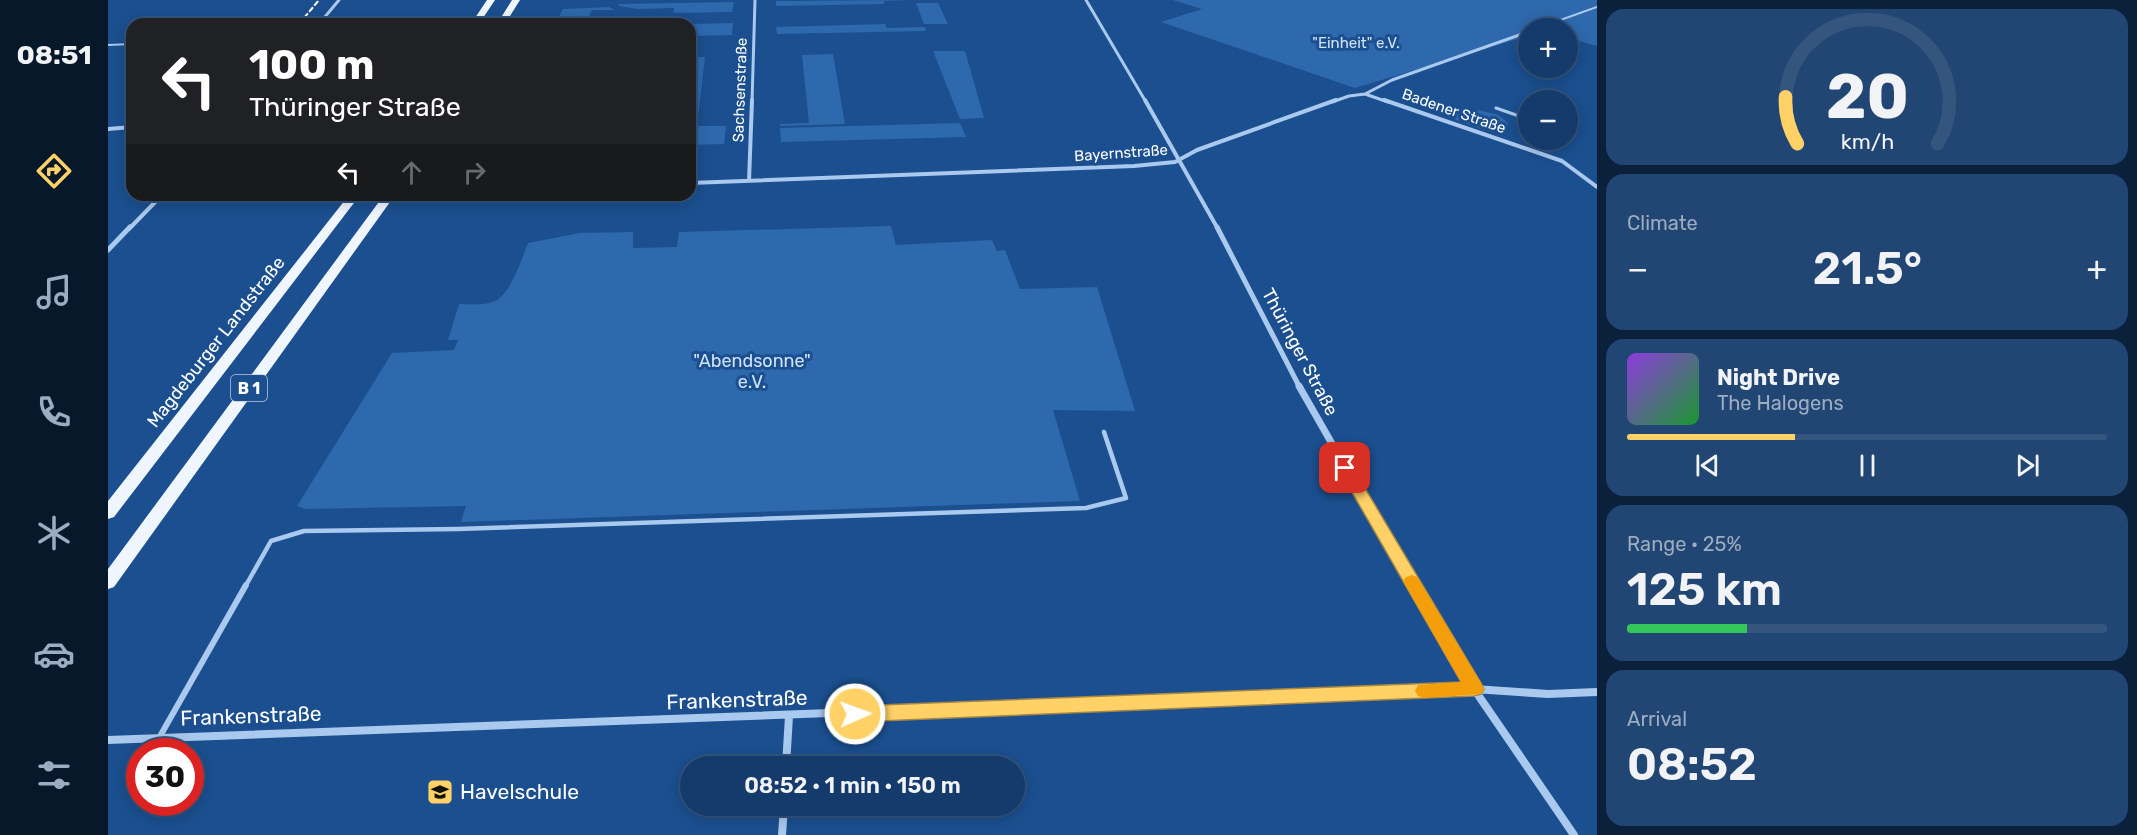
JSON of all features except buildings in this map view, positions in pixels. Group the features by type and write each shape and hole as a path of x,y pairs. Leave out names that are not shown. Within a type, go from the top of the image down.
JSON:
{"main road":[{"path":"479,18 491,0"},
{"path":"505,18 516,0"},
{"name":"Magdeburger Landstraße","path":"108,513 350,201"},
{"name":"B 1","path":"108,582 386,201"}],"street":[{"path":"324,18 339,0"},
{"name":"Sachsenstraße","path":"749,181 755,0"},
{"name":"Thüringer Straße","path":"1086,0 1179,158 1309,406 1474,689 1574,835"},
{"name":"Bayernstraße","path":"696,183 1134,166 1175,162 1179,158 1349,96 1365,94 1392,80 1518,36"},
{"name":"Badener Straße","path":"1365,94 1563,161 1597,188"},
{"path":"108,129 126,127"},
{"path":"108,250 156,201"},
{"name":"Frankenstraße","path":"159,738 1474,689 1548,694 1597,692"},
{"path":"787,756 789,716"},
{"name":"Frankenstraße","path":"108,740 126,739"},
{"path":"782,835 783,816"}],"lane":[{"path":"1566,18 1597,7"},
{"path":"108,45 126,44"},
{"path":"1496,108 1518,118"},
{"path":"159,738 272,541 304,531 470,529 1086,508 1126,498 1104,432"}],"green space":[{"path":"914,0 884,1 884,4 776,6 776,1"},
{"name":"\"Einheit\" e.V.","path":"1173,0 1597,0 1597,46 1578,41 1578,18 1518,18 1518,39 1355,88 1161,22 1202,9"},
{"path":"734,2 732,12 673,13 674,8 638,9 619,6 619,4"},
{"path":"916,3 938,3 948,24 924,24"},
{"path":"609,7 615,10 592,10 589,18 558,18 563,9"},
{"path":"733,23 732,35 696,36 696,24"},
{"path":"885,24 887,28 925,27 926,31 777,34 776,27"},
{"path":"933,51 965,51 984,118 960,119"},
{"path":"833,54 845,124 780,126 780,124 809,123 802,55"},
{"path":"696,57 705,57 697,126 726,126 724,144 696,145"},
{"path":"1479,110 1498,115 1508,123 1506,127 1484,130 1446,116"},
{"path":"960,123 966,137 781,142 780,128"},
{"name":"\"Abendsonne\" e.V.","path":"891,226 896,245 992,240 997,251 1005,250 1020,289 1097,287 1135,411 1053,410 1080,501 461,522 466,506 305,509 297,506 392,353 454,350 458,340 448,340 459,304 488,303 502,296 515,274 528,243 580,233 633,232 633,248 677,247 679,232"}],"railway":[{"path":"304,18 319,0"}],"slow traffic":[{"path":"1412,581 1474,689 1424,691"}],"place":[{"name":"Havelschule","path":"440,792"}],"route":[{"path":"855,714 1474,689 1345,468"}]}
